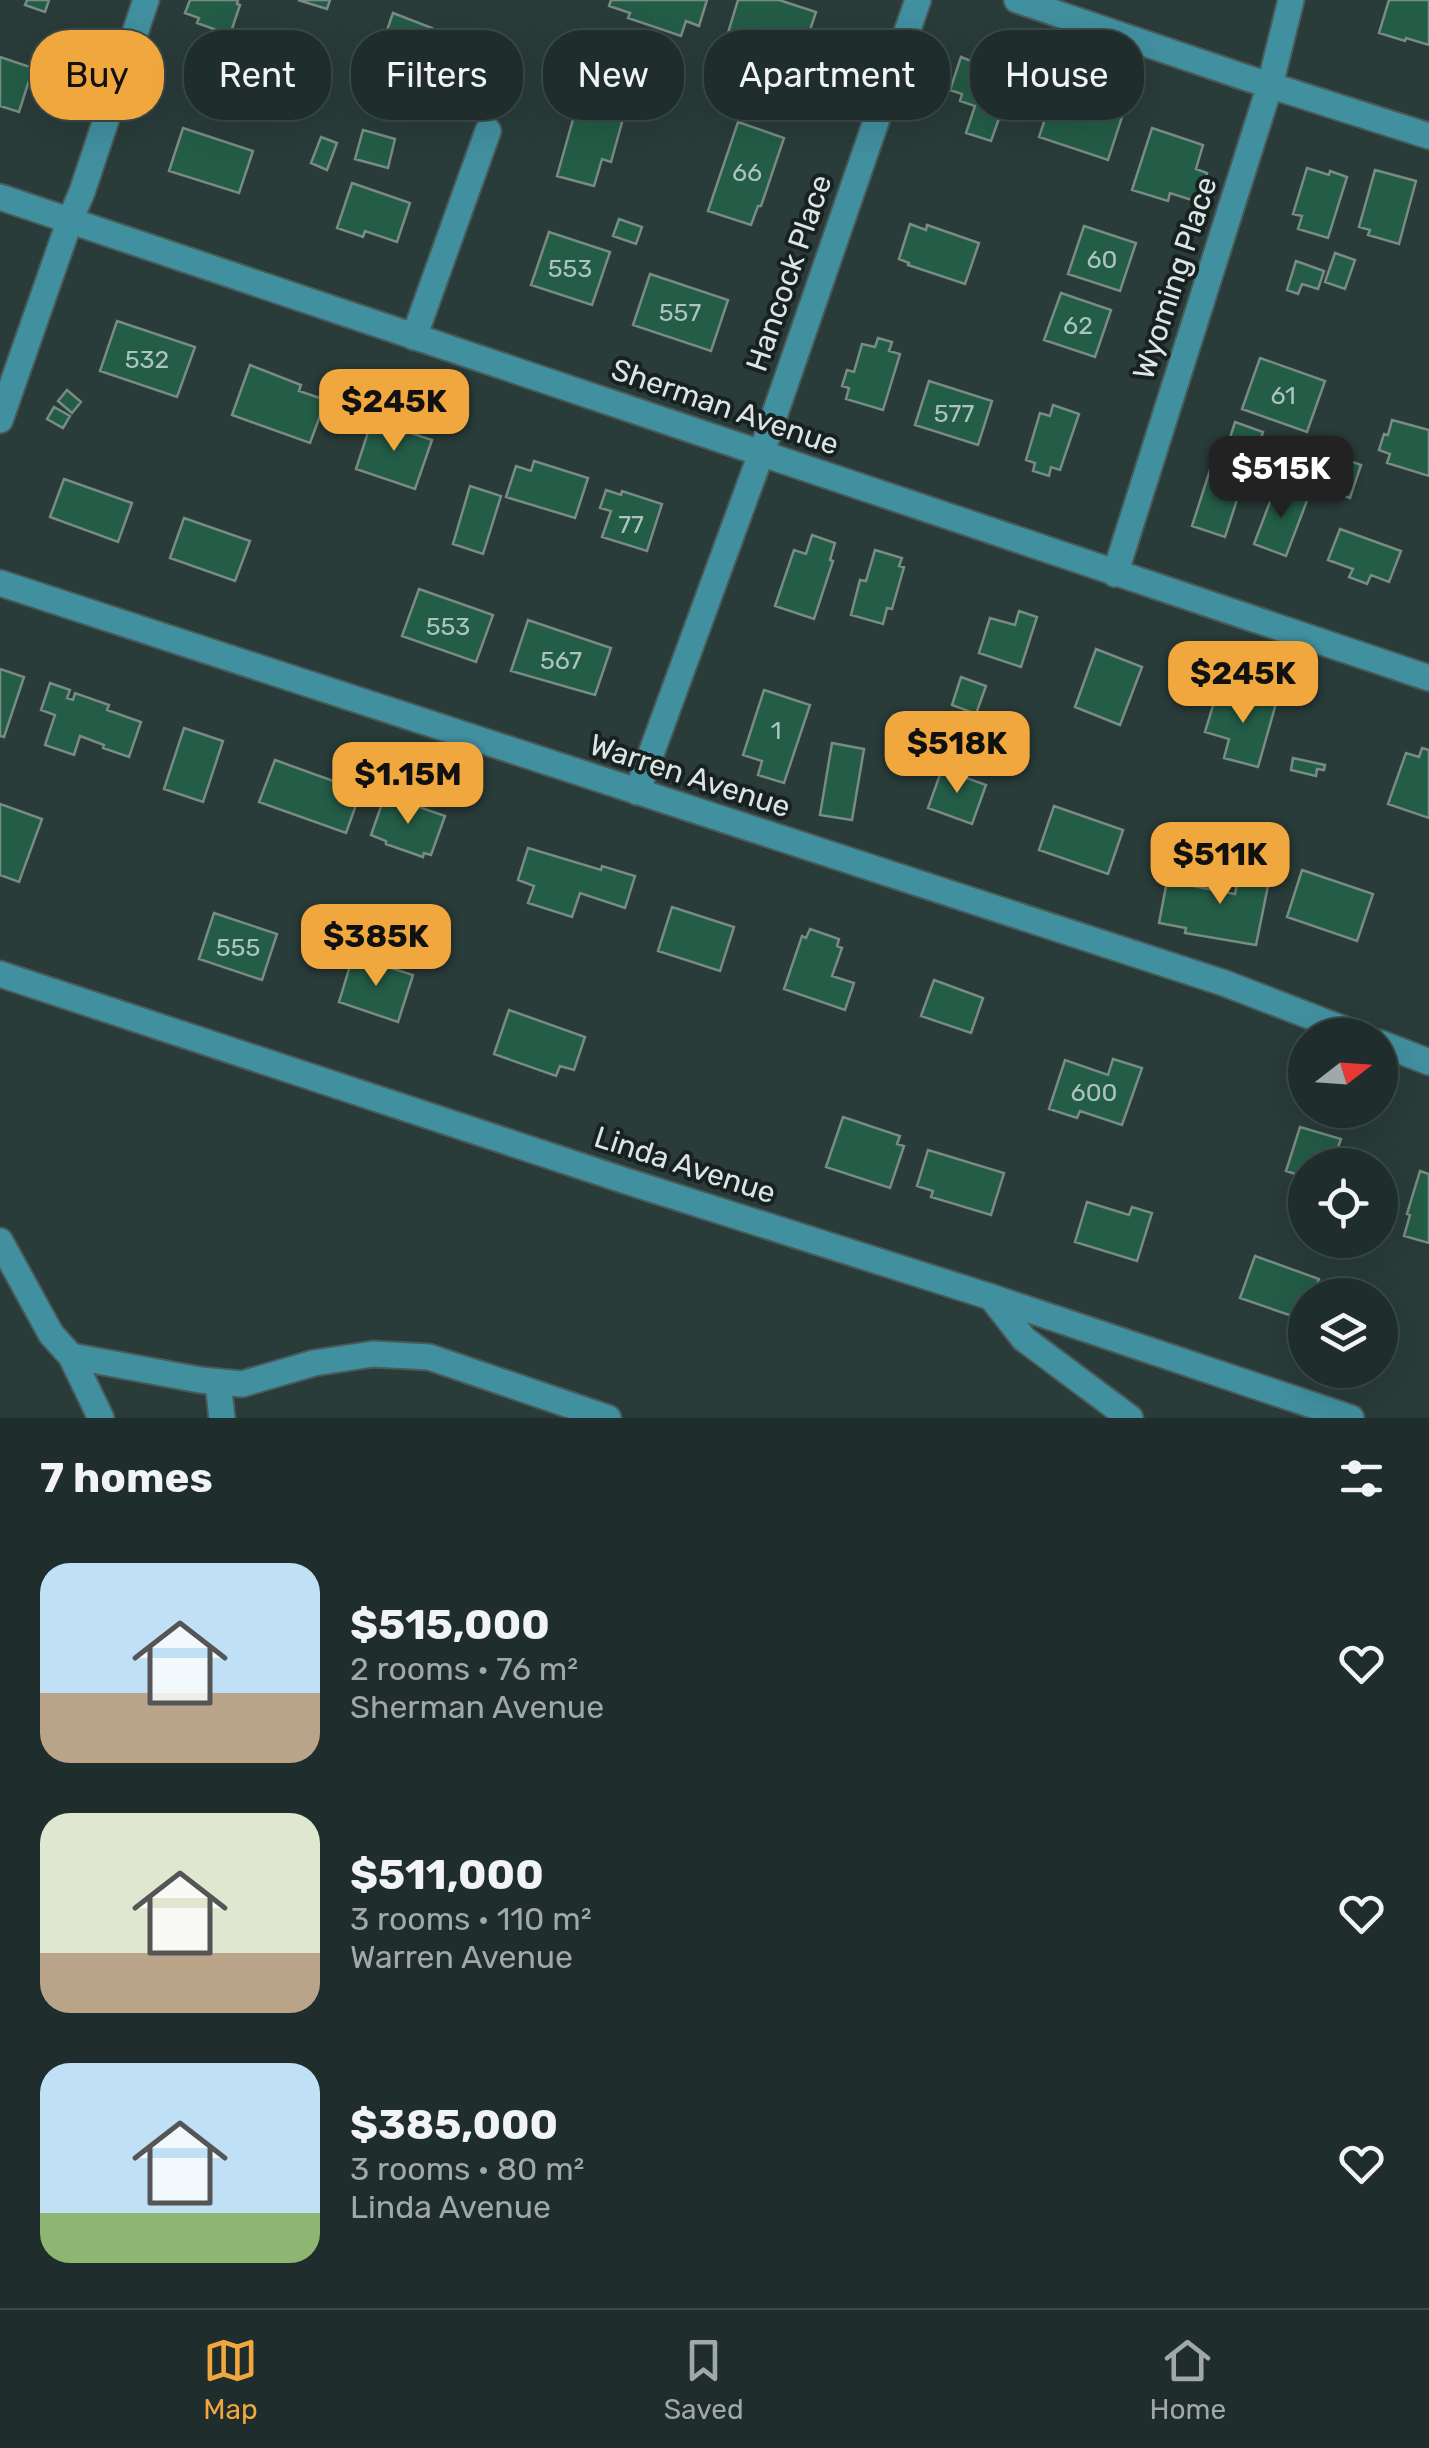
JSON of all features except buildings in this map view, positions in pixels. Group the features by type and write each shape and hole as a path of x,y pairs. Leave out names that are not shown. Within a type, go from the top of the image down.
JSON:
{"street":[{"path":"0,420 146,0"},
{"name":"Hancock Place","path":"637,792 762,454 918,0"},
{"path":"1016,0 1429,136"},
{"name":"Wyoming Place","path":"1115,574 1270,85 1291,0"},
{"path":"414,336 488,131"},
{"name":"Sherman Avenue","path":"0,197 1429,678"},
{"name":"Warren Avenue","path":"0,583 1224,983 1314,1018"},
{"name":"Linda Avenue","path":"0,974 1351,1418"},
{"path":"1398,1050 1429,1062"},
{"path":"0,1241 51,1334 71,1356 100,1418"},
{"path":"991,1297 1024,1339 1130,1418"},
{"path":"71,1356 242,1384 314,1363 373,1354 430,1357 608,1418"},
{"path":"218,1382 222,1418"}]}
